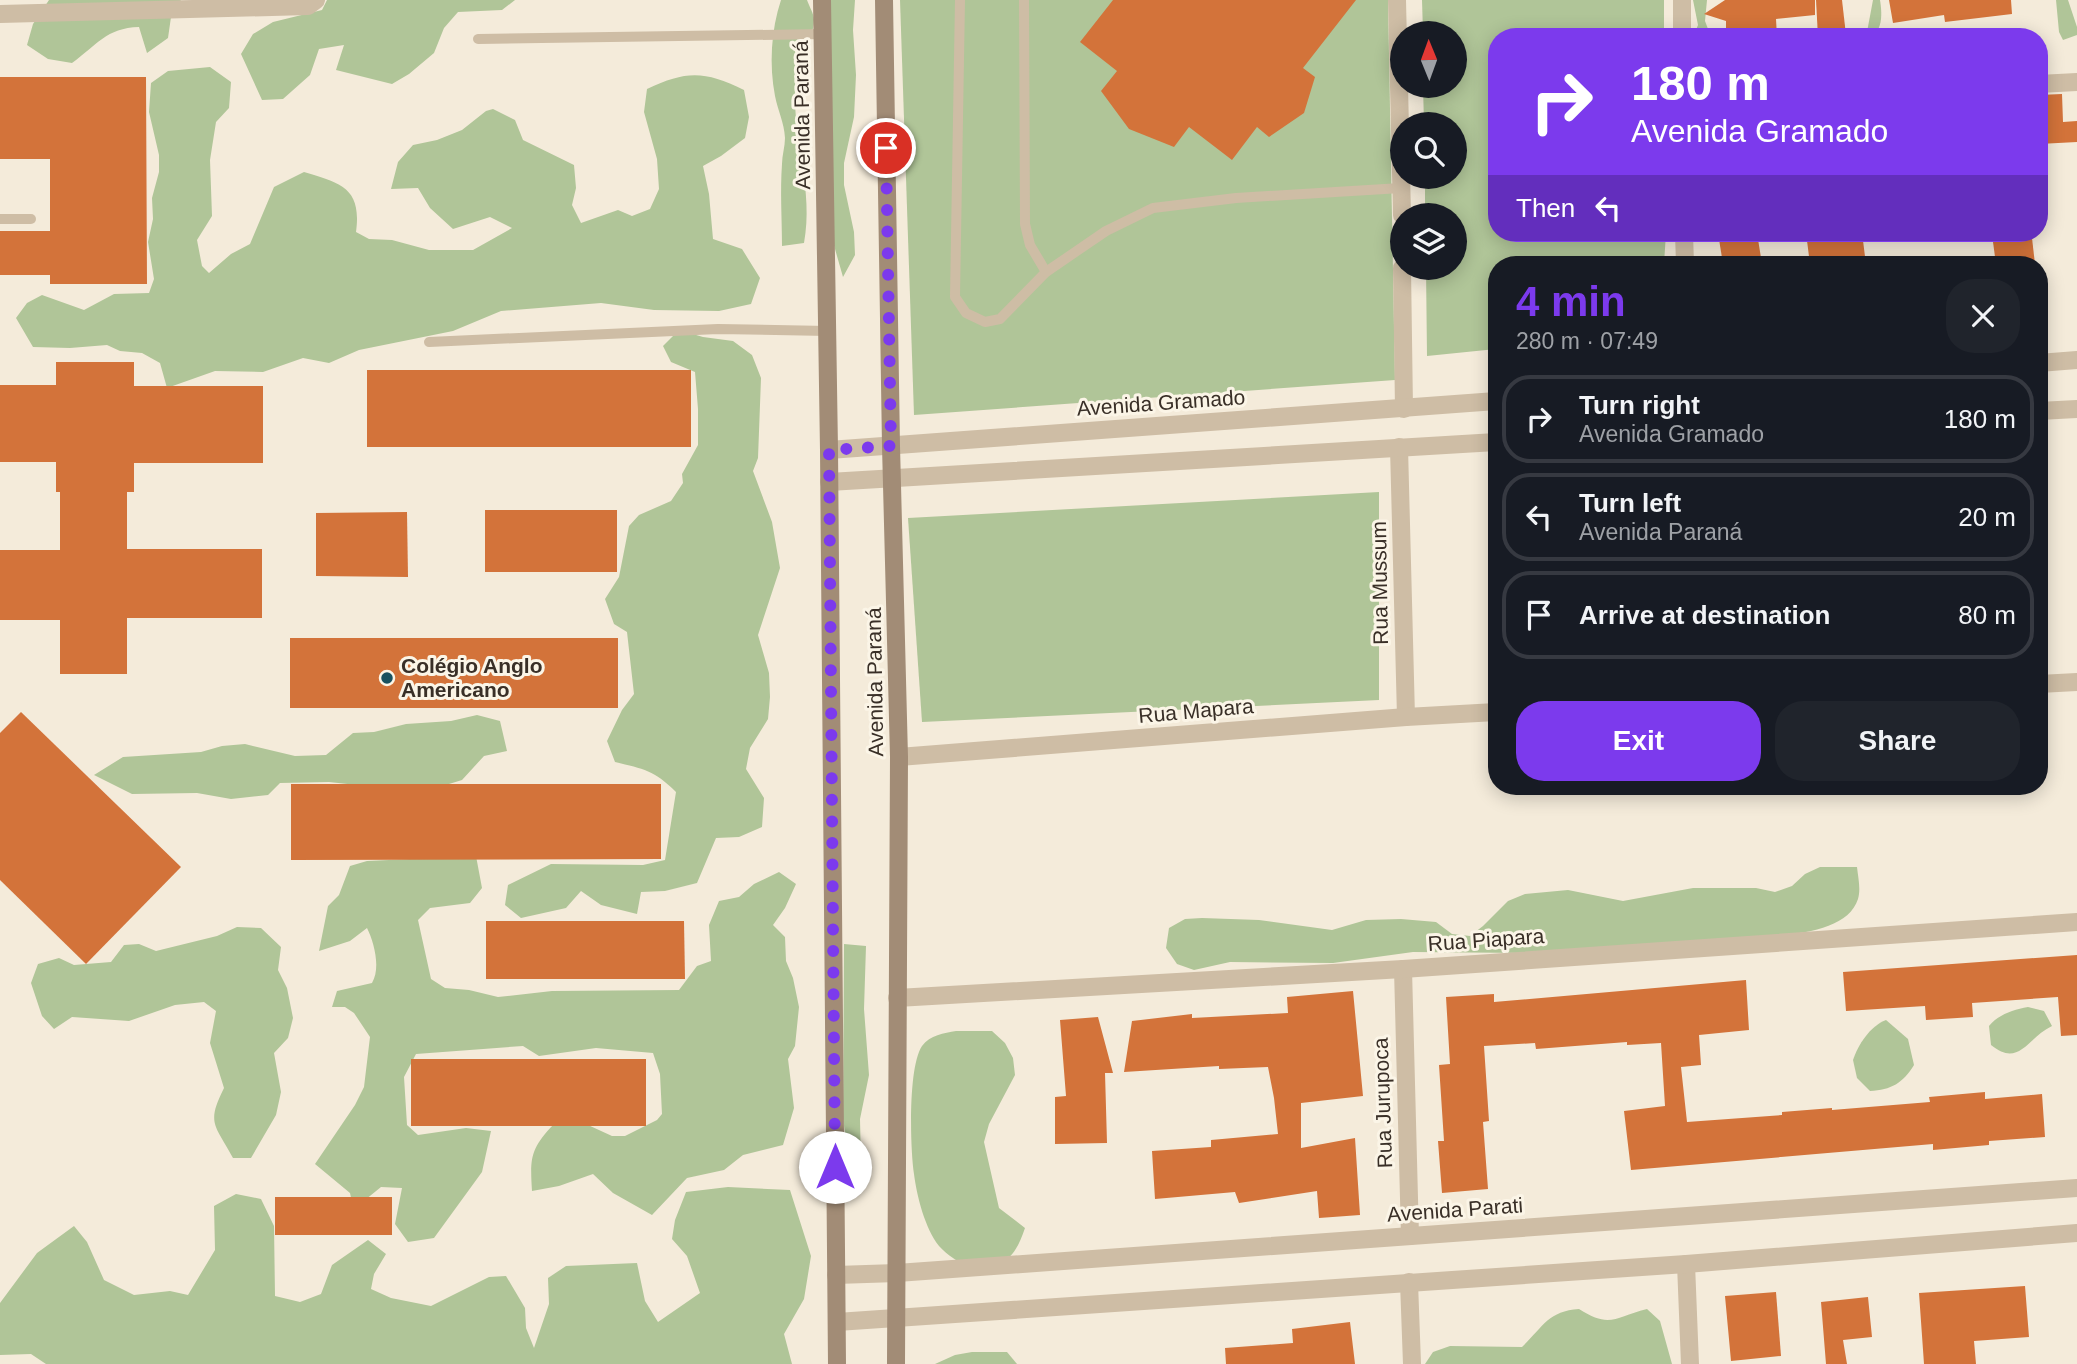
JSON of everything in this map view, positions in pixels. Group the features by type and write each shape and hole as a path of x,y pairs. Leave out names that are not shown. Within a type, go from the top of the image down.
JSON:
{"main road":[{"name":"Avenida Paraná","path":"822,0 830,482 837,1364"},
{"name":"Avenida Paraná","path":"884,0 899,757 898,1273 895,1364"}],"street":[{"path":"0,14 308,5 316,0"},
{"path":"1397,0 1399,112"},
{"path":"1682,0 1682,28"},
{"path":"2048,84 2077,82"},
{"path":"1402,280 1404,409"},
{"path":"2048,362 2077,360"},
{"name":"Avenida Gramado","path":"829,450 1488,402"},
{"path":"2048,411 2077,409"},
{"path":"830,482 1488,442"},
{"name":"Rua Mussum","path":"1399,447 1406,717"},
{"path":"2048,684 2077,682"},
{"name":"Rua Mapara","path":"899,757 1488,712"},
{"name":"Rua Piapara","path":"897,999 1403,969 2077,922"},
{"name":"Rua Jurupoca","path":"1403,969 1410,1236"},
{"name":"Avenida Parati","path":"835,1275 898,1273 2077,1188"},
{"path":"837,1322 1686,1264 2077,1233"},
{"path":"1686,1264 1690,1364"},
{"path":"1409,1282 1412,1364"}],"lane":[{"path":"960,0 955,297 966,313 985,322 1000,319 1046,272 1106,231 1153,208 1236,198 1390,189"},
{"path":"1024,0 1025,224 1030,245 1046,272"},
{"path":"478,39 823,34"},
{"path":"0,219 31,219"},
{"path":"429,342 718,329 828,331"}],"green space":[{"path":"49,0 181,0 171,17 168,38 147,53 139,27 128,28 110,34 72,63 48,59 27,45 33,24"},
{"path":"327,0 515,0 502,10 458,12 444,28 434,53 392,84 336,70 344,45 319,49 310,75 283,99 262,100 241,54 253,34 273,22 322,10"},
{"path":"781,0 807,0 814,20 795,88 807,204 804,243 782,246 781,174 785,138 773,84 772,60 773,35"},
{"path":"825,0 855,0 854,117 844,163 844,185 854,232 855,255 843,277 831,235"},
{"path":"900,0 1388,0 1392,203 1390,280 1393,280 1395,380 914,415"},
{"path":"1422,0 1664,0 1664,28 1488,28 1488,242 1665,242 1665,256 1488,256 1488,350 1427,356 1426,280 1467,280 1467,203 1425,203 1425,189 1467,189 1467,112 1424,112 1423,98 1467,98 1467,21 1423,21"},
{"path":"1693,0 1707,0 1705,21 1708,28 1697,28"},
{"path":"1873,0 1880,0 1880,25 1878,28 1868,28"},
{"path":"2056,0 2068,0 2077,35 2063,40 2059,32"},
{"path":"210,67 231,82 229,108 216,122 210,160 212,216 197,240 202,266 209,273 231,254 250,244 274,187 304,172 329,180 346,190 356,206 356,232 369,239 392,240 429,250 473,250 512,228 490,217 453,229 430,208 418,188 391,189 398,162 413,145 437,140 462,130 486,111 493,109 515,120 523,140 574,165 576,188 572,205 581,223 618,210 632,216 650,209 659,189 657,159 644,112 647,89 674,78 696,75 718,79 744,90 749,117 745,138 703,166 709,194 713,239 742,249 760,278 751,304 719,311 654,310 601,303 501,311 453,331 359,350 329,363 303,358 263,372 215,371 167,388 160,363 142,353 120,351 107,345 33,347 16,318 27,303 42,295 84,310 114,294 149,293 154,279 148,242 153,219 152,198 159,172 159,155 149,112 151,83 168,71"},
{"path":"679,330 733,341 752,355 761,378 758,458 753,471 772,522 780,568 758,635 769,673 768,719 750,748 746,769 764,798 762,827 739,837 716,838 697,883 665,891 641,892 637,914 601,905 581,891 566,908 521,918 505,905 508,885 551,864 643,865 665,860 676,792 648,771 615,762 607,741 622,710 634,694 627,632 614,624 605,599 619,577 629,526 639,515 671,501 683,483 682,474 698,445 695,372 671,362 663,346"},
{"path":"1379,492 1379,700 922,722 908,518"},
{"path":"477,715 500,721 507,751 484,756 462,780 449,784 375,787 329,782 280,783 268,795 231,799 197,793 132,794 94,775 123,757 201,752 222,746 245,744 295,756 326,755 353,733 374,732 406,724 451,721"},
{"path":"476,856 482,888 470,903 430,908 418,920 431,979 445,988 498,997 552,991 679,990 697,966 711,961 709,925 719,901 739,897 754,884 779,872 796,884 785,908 773,925 785,937 786,961 793,978 799,1007 795,1046 788,1059 794,1108 783,1145 743,1155 724,1170 687,1178 652,1215 613,1193 593,1174 559,1186 532,1191 533,1154 540,1140 554,1124 588,1125 612,1136 625,1136 657,1120 662,1114 660,1074 653,1053 596,1048 539,1056 523,1046 416,1054 404,1077 407,1125 418,1135 466,1128 491,1131 482,1172 434,1238 408,1242 395,1224 402,1188 381,1187 365,1200 352,1202 350,1193 315,1164 364,1087 370,1037 354,1013 345,1007 332,1007 337,991 372,983 376,963 367,928 350,941 319,951 328,906 339,895 350,866 367,861"},
{"path":"1820,867 1857,867 1858,899 1848,914 1832,924 1788,935 1526,953 1413,952 1333,963 1230,962 1194,970 1177,964 1166,948 1169,928 1185,919 1259,920 1332,930 1366,920 1401,919 1436,922 1452,934 1470,936 1508,901 1525,894 1568,890 1623,901 1693,888 1756,888 1775,892 1792,886 1805,874"},
{"path":"237,927 261,928 281,947 278,970 287,988 293,1018 288,1038 274,1053 281,1092 276,1115 251,1158 233,1158 215,1124 215,1109 224,1088 210,1043 216,1011 204,1002 175,1005 129,1021 72,1017 54,1029 42,1016 31,983 38,964 59,958 74,965 111,962 124,945 139,944 156,951 217,936"},
{"path":"844,944 866,946 864,1009 869,1075 860,1119 861,1164 866,1172 849,1160 843,1119"},
{"path":"2028,1007 2044,1011 2052,1026 2016,1052 2001,1051 1991,1045 1989,1026 2007,1013"},
{"path":"1886,1020 1908,1039 1914,1065 1896,1084 1870,1091 1857,1078 1853,1060 1865,1037"},
{"path":"956,1031 992,1031 1005,1043 1013,1058 1015,1075 989,1124 984,1142 999,1208 1025,1228 1016,1249 1006,1260 970,1269 942,1249 934,1239 922,1212 917,1192 912,1146 912,1089 917,1056 929,1039"},
{"path":"728,1187 790,1190 811,1256 804,1299 784,1334 792,1364 46,1364 31,1354 0,1355 0,1303 37,1253 74,1226 87,1242 104,1280 134,1295 170,1291 188,1295 215,1250 214,1206 236,1194 261,1199 274,1226 275,1296 300,1302 321,1294 332,1265 368,1240 386,1254 374,1274 371,1289 391,1298 431,1306 489,1277 506,1276 525,1308 526,1328 534,1348 549,1304 548,1278 566,1266 637,1263 645,1301 658,1322 700,1293 687,1256 672,1239 675,1220 686,1192"},
{"path":"1579,1309 1598,1319 1613,1320 1647,1309 1660,1321 1672,1364 1425,1364 1433,1352 1450,1346 1522,1347 1553,1317"},
{"path":"1007,1352 1017,1364 935,1364 955,1355"}],"building":[{"path":"1113,0 1356,0 1303,68 1315,77 1304,113 1269,137 1257,127 1232,160 1189,127 1174,147 1129,129 1101,91 1117,71 1080,42"},
{"path":"1725,0 1815,0 1815,15 1776,19 1776,28 1726,28 1726,21 1704,14"},
{"path":"1816,0 1842,0 1845,28 1818,28"},
{"path":"1889,0 2011,0 2012,14 1945,22 1944,15 1893,23"},
{"path":"0,77 146,77 147,284 50,284 50,275 0,275 0,231 50,231 50,159 0,159"},
{"path":"2062,94 2063,122 2077,121 2077,142 2048,144 2048,95"},
{"path":"1719,242 1758,242 1761,256 1722,256"},
{"path":"1807,242 1863,242 1865,256 1809,256"},
{"path":"1993,242 2032,242 2034,256 1995,256"},
{"path":"56,362 134,362 134,386 263,386 263,463 134,463 134,492 127,492 127,549 262,549 262,618 127,618 127,674 60,674 60,620 0,620 0,550 60,550 60,492 56,492 56,462 0,462 0,385 56,385"},
{"path":"367,370 691,370 691,447 367,447"},
{"path":"485,510 617,510 617,572 485,572"},
{"path":"407,512 408,577 316,576 316,513"},
{"path":"290,638 618,638 618,708 290,708"},
{"path":"21,712 181,867 86,964 0,880 0,733"},
{"path":"291,784 661,784 661,859 291,860"},
{"path":"486,921 684,921 685,979 486,979"},
{"path":"2077,955 2077,1035 2061,1036 2058,997 1972,1003 1973,1017 1926,1020 1925,1006 1846,1011 1843,972"},
{"path":"1746,980 1749,1030 1699,1035 1701,1065 1681,1067 1687,1122 1782,1115 1782,1112 1930,1102 1929,1097 1985,1092 1985,1099 2042,1094 2045,1137 1989,1141 1989,1145 1933,1150 1933,1144 1631,1170 1624,1111 1665,1106 1661,1043 1627,1045 1627,1042 1536,1049 1535,1043 1484,1046 1489,1121 1483,1122 1488,1189 1442,1193 1438,1141 1444,1141 1439,1065 1450,1064 1446,997 1494,994 1494,1002"},
{"path":"1353,991 1363,1096 1301,1103 1301,1148 1355,1138 1360,1215 1319,1218 1317,1191 1239,1203 1235,1192 1155,1199 1152,1151 1211,1147 1211,1140 1278,1134 1274,1098 1268,1067 1219,1069 1219,1066 1124,1072 1132,1021 1192,1014 1192,1018 1288,1013 1287,997"},
{"path":"1098,1017 1113,1073 1105,1073 1107,1143 1055,1144 1055,1097 1066,1096 1060,1020"},
{"path":"411,1059 646,1059 646,1126 411,1126"},
{"path":"275,1197 392,1197 392,1235 275,1235"},
{"path":"2025,1286 2029,1337 1974,1341 1976,1364 1924,1364 1919,1293"},
{"path":"1776,1292 1781,1356 1731,1361 1725,1296"},
{"path":"1868,1297 1872,1337 1843,1340 1847,1364 1826,1364 1821,1302"},
{"path":"1350,1322 1355,1364 1226,1364 1225,1348 1293,1343 1292,1329"}],"place":[{"name":"Colégio Anglo Americano","path":"387,678"}],"route":[{"path":"835,1167 829,450 891,446 886,148"}]}
